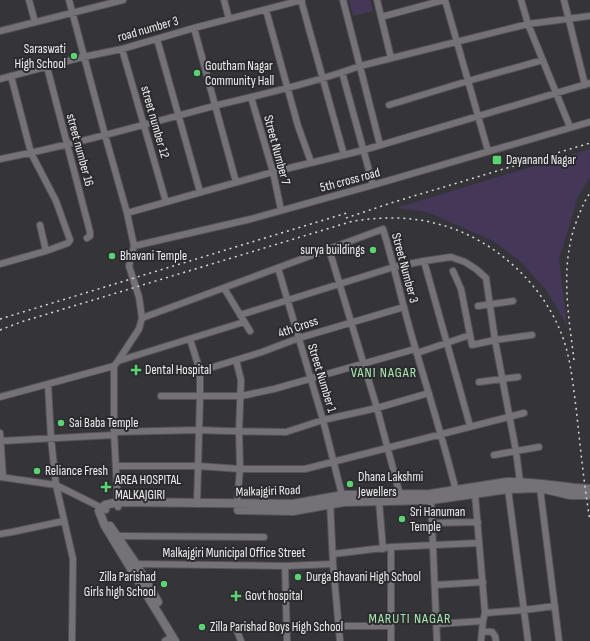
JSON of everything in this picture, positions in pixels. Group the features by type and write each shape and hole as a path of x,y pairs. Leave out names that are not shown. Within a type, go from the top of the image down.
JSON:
{"main road":[{"name":"Malkajgiri Road","path":"118,505 219,507 293,511 343,498 430,494 507,482 520,482 570,489 590,489"},
{"name":"Malkajgiri Road","path":"343,498 379,501 431,500 508,488 540,488 570,495 590,495"},
{"name":"Malkajgiri Road","path":"104,509 118,505 197,504 219,507 237,504 293,504 330,501"},
{"path":"174,639 105,526 99,511 104,509 105,516 136,564 181,641"}],"street":[{"path":"29,0 35,22"},
{"path":"69,0 104,135 127,213 134,246 129,266 139,297 142,318 138,329 116,363 114,434 118,505"},
{"path":"0,30 121,0"},
{"path":"224,0 229,19"},
{"path":"301,0 344,155"},
{"name":"road number 3","path":"0,79 83,57 122,49 194,28 301,0"},
{"path":"343,0 380,146"},
{"path":"376,0 391,58"},
{"path":"381,17 444,0 488,151"},
{"path":"521,0 528,24 570,127"},
{"path":"127,213 273,172 380,146 588,84 564,0"},
{"path":"266,10 287,87 311,162"},
{"path":"0,160 179,116 323,78 360,66 457,43 528,24 590,16"},
{"path":"194,28 236,182"},
{"path":"157,39 200,192"},
{"name":"street number 12","path":"122,49 166,202"},
{"path":"389,105 543,60"},
{"name":"street number 16","path":"47,67 90,232 90,236 87,238"},
{"path":"342,72 373,185"},
{"path":"0,264 68,243 69,238 56,201 31,153 11,76"},
{"name":"Street Number 7","path":"251,97 273,172 281,210"},
{"name":"5th cross road","path":"134,246 251,219 590,122"},
{"path":"40,225 46,251"},
{"name":"Street Number 3","path":"142,318 383,229 456,491"},
{"path":"329,250 350,322 364,363 400,495"},
{"path":"240,315 394,267 424,260 451,257 465,262 486,278 495,340 516,451 520,482"},
{"path":"424,260 446,344 470,426"},
{"name":"Street Number 1","path":"278,268 323,420 343,498"},
{"path":"453,271 461,289 472,345 532,335"},
{"path":"224,288 250,331"},
{"path":"478,306 513,301"},
{"name":"4th Cross","path":"200,371 350,322 404,307"},
{"path":"0,397 48,384 244,322"},
{"path":"161,396 241,396 274,389 364,363 446,344 470,335"},
{"path":"190,339 200,371 197,504"},
{"path":"236,360 241,380 239,431 240,468 237,504"},
{"path":"479,382 518,377"},
{"path":"48,384 51,438 56,485 73,559 72,641"},
{"path":"1,441 198,430 286,432 323,420 377,408 429,392"},
{"path":"116,466 198,466 305,469 524,413"},
{"path":"0,434 2,477 56,485 104,509"},
{"path":"494,455 540,447"},
{"path":"508,488 528,641"},
{"path":"540,488 559,641"},
{"path":"475,494 485,613 481,641"},
{"path":"431,500 437,641"},
{"path":"330,501 333,564 340,641"},
{"path":"379,501 383,549"},
{"path":"0,534 64,521"},
{"path":"432,523 478,522"},
{"path":"118,536 264,537"},
{"path":"333,554 391,547 479,542"},
{"path":"391,547 392,641"},
{"name":"Malkajgiri Municipal Office Street","path":"136,564 285,566 333,564"},
{"path":"285,566 287,641"},
{"path":"435,585 483,582"},
{"path":"485,613 555,606"},
{"path":"437,624 483,622"},
{"path":"339,626 391,626"},
{"path":"237,631 241,641"},
{"path":"482,631 492,632 496,641"},
{"path":"165,641 174,639"}],"shaded area":[{"path":"349,0 370,0 373,11 353,16"},
{"path":"590,149 590,177 578,197 559,259 567,325 546,290 520,261 493,241 427,212 396,208"}],"railway":[{"path":"346,218 590,143"},
{"path":"574,360 569,323 567,268 573,232 582,206 590,193"},
{"path":"0,319 350,212"},
{"path":"0,330 21,322 353,221 406,218 438,224 479,240 498,253 515,267 531,284 545,301 556,321 564,341 570,365 590,521"}],"place":[{"name":"Saraswati High School","path":"74,56"},
{"name":"Goutham Nagar Community Hall","path":"197,73"},
{"name":"Dayanand Nagar","path":"497,160"},
{"name":"surya buildings","path":"373,250"},
{"name":"Bhavani Temple","path":"112,256"},
{"name":"Dental Hospital","path":"136,370"},
{"name":"Sai Baba Temple","path":"61,423"},
{"name":"Reliance Fresh","path":"37,471"},
{"name":"Dhana Lakshmi Jewellers","path":"350,484"},
{"name":"AREA HOSPITAL MALKAJGIRI","path":"106,487"},
{"name":"Sri Hanuman Temple","path":"402,519"},
{"name":"Durga Bhavani High School","path":"298,577"},
{"name":"Zilla Parishad Girls high School","path":"164,584"},
{"name":"Govt hospital","path":"236,596"},
{"name":"Zilla Parishad Boys High School","path":"202,627"}],"district":[{"name":"VANI NAGAR","path":"384,372"},
{"name":"MARUTI NAGAR","path":"410,618"}]}
